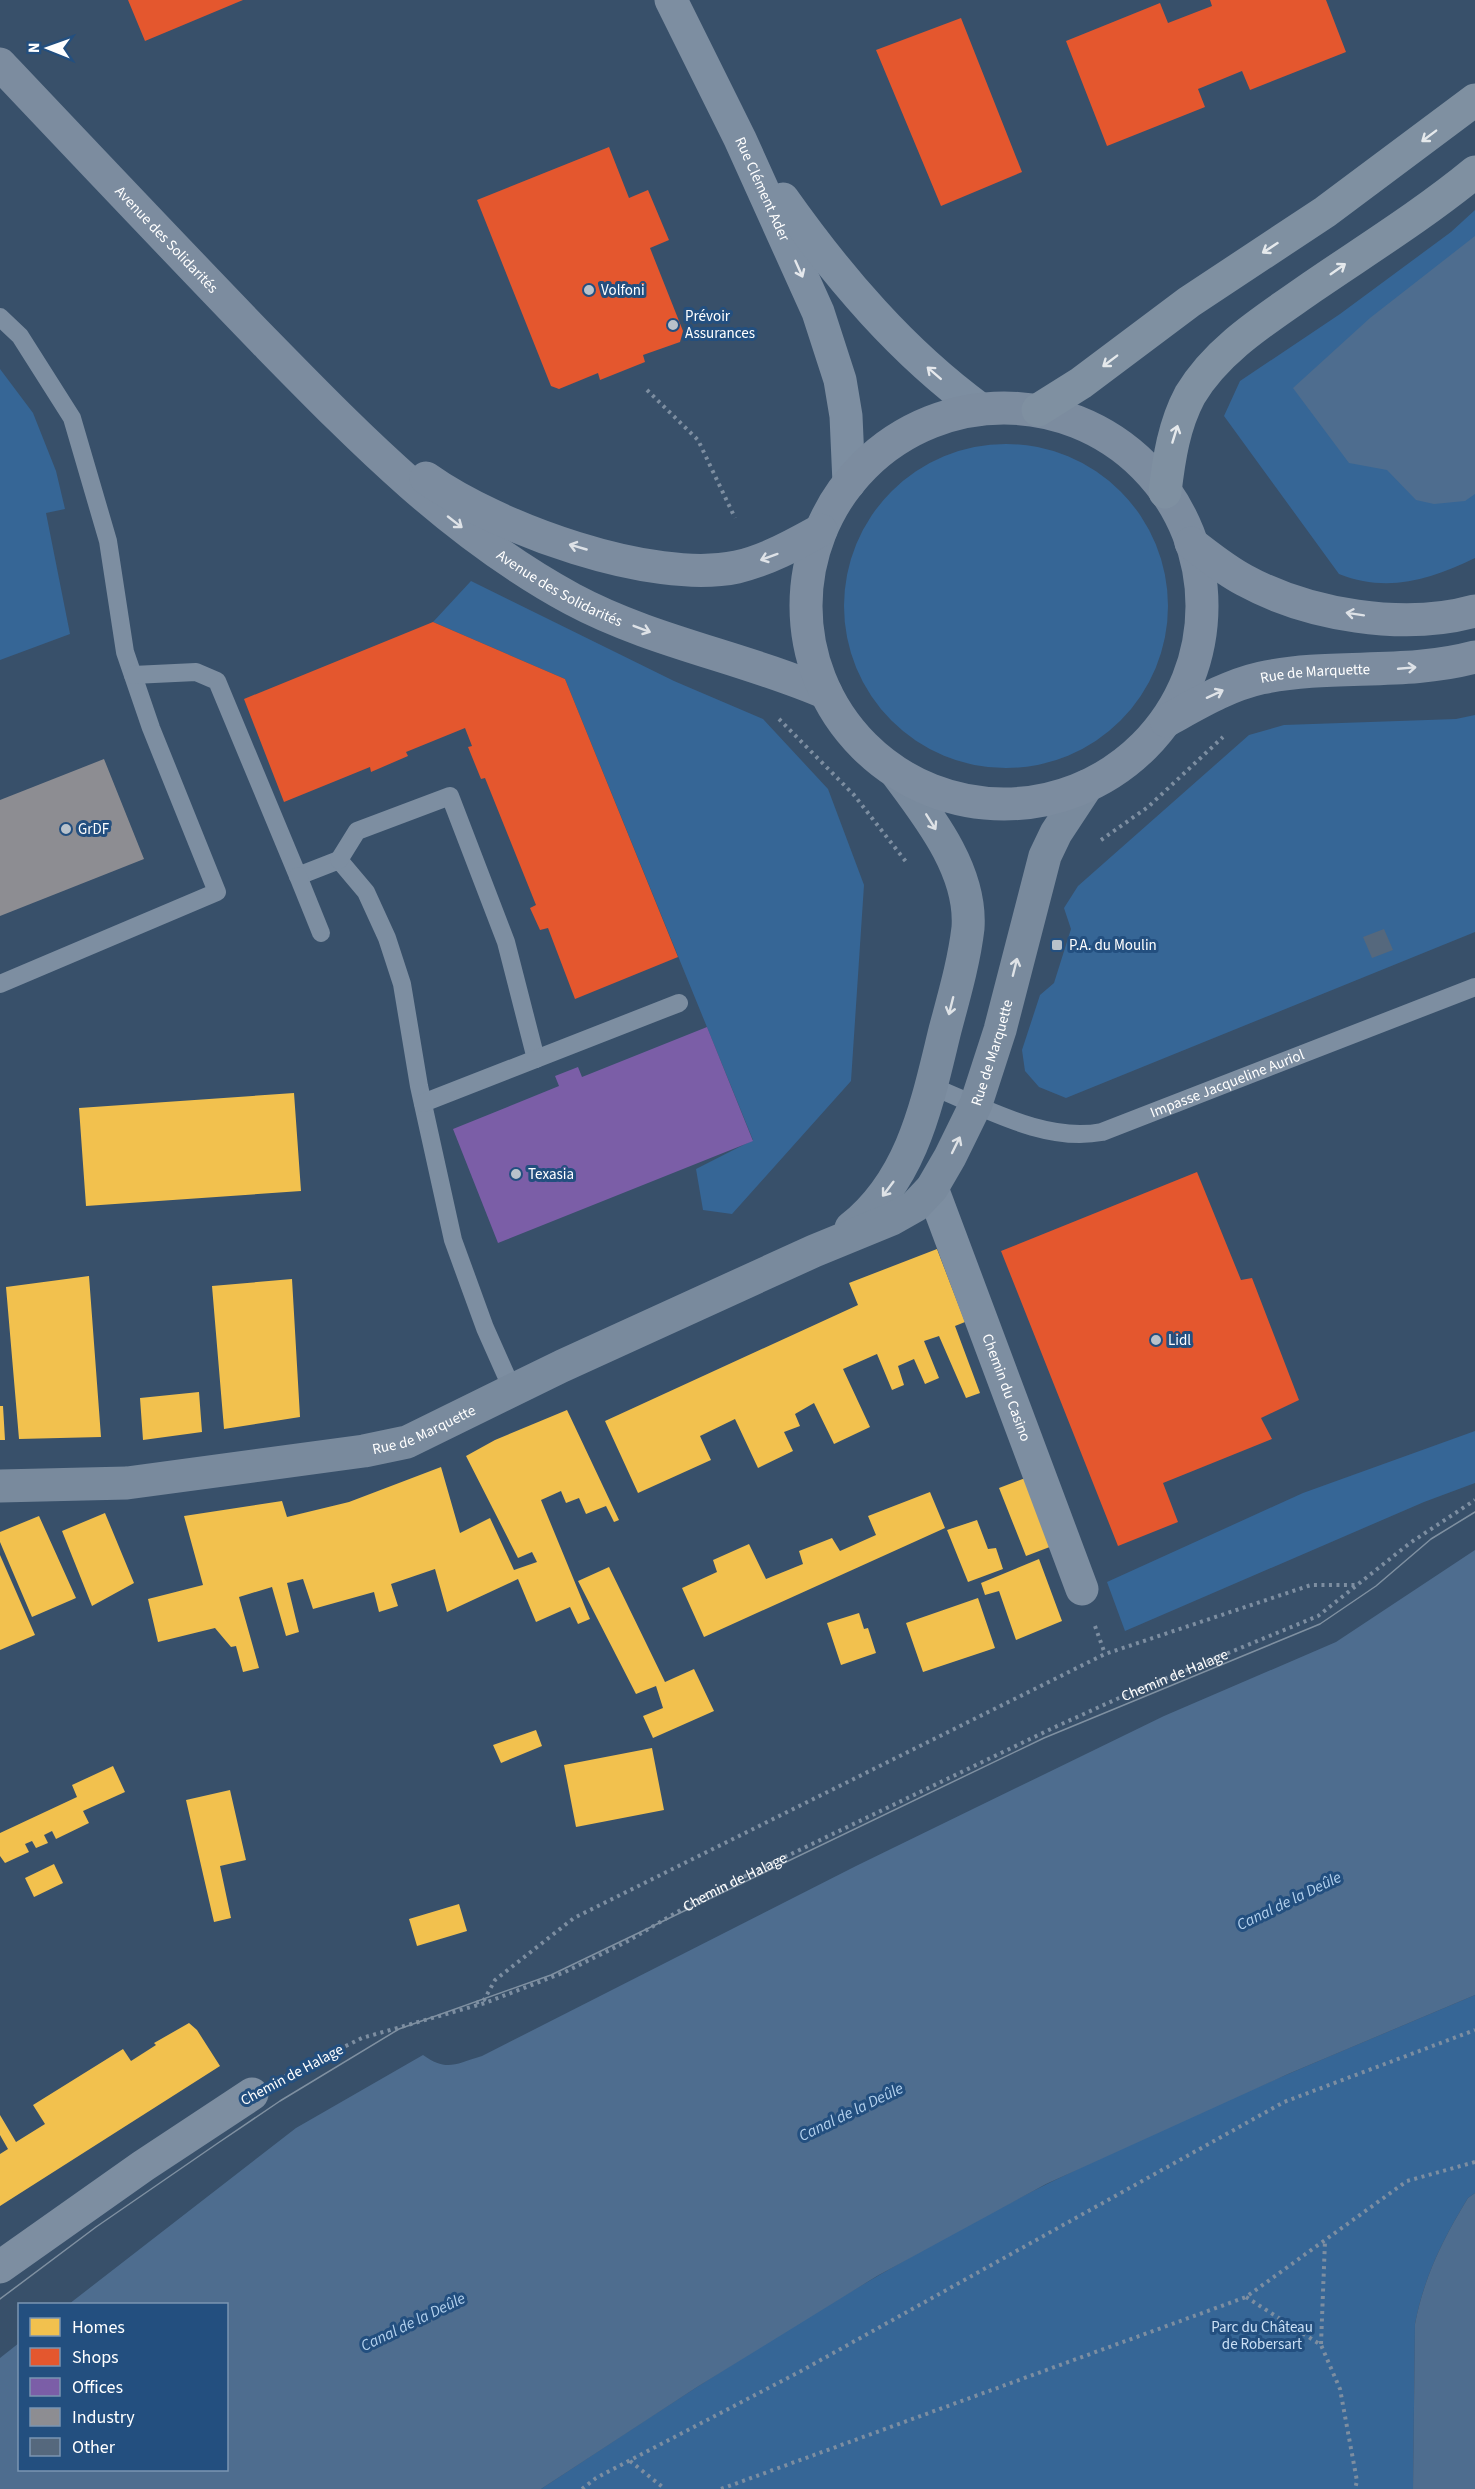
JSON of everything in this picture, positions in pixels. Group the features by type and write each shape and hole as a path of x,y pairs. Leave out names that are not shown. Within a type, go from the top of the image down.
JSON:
{"highway":[{"path":"1038,410 1081,383 1198,296 1325,213 1475,100"},
{"path":"1166,492 1171,446 1179,422 1190,396 1223,355 1262,322 1475,172"}],"main road":[{"name":"Avenue des Solidarités","path":"0,64 334,413 420,495 481,542 565,595 638,628 702,651 795,679 826,693"},
{"path":"980,409 1038,410 1075,421 1109,438 1140,462 1166,492 1176,508 1191,543 1201,584 1198,646 1185,686 1164,722 1130,759 1087,786 1044,800 1000,805 947,796 897,774 856,738 826,693 811,654 806,612 809,571 821,530 849,483 875,455 908,433 942,417 980,409"},
{"name":"Avenue des Solidarités","path":"334,413 432,482 476,507 559,542 616,558 660,567 726,569 778,553 821,530"},
{"path":"1191,543 1234,574 1271,593 1336,611 1408,620 1439,620 1475,611"},
{"name":"Rue de Marquette","path":"1164,722 1209,696 1260,678 1311,671 1404,669 1475,657"}],"street":[{"path":"671,0 740,139"},
{"name":"Rue Clément Ader","path":"740,139 835,270 929,370 980,409"},
{"name":"Rue Clément Ader","path":"740,139 813,302 832,351 846,416 849,483"},
{"name":"Rue de Marquette","path":"814,1251 847,1232 872,1212 895,1180 921,1125 966,947 969,912 960,876 942,840 897,774"},
{"name":"Rue de Marquette","path":"0,1486 127,1483 388,1447 423,1435 814,1251 892,1219 915,1206 932,1188 976,1104 999,1030 1045,856 1056,833 1087,786"},
{"name":"Chemin du Casino","path":"932,1188 1082,1588"},
{"name":"Chemin de Halage","path":"0,2267 143,2166 252,2094"}],"lane":[{"path":"0,317 20,336 72,418 108,541 125,652 151,728 217,892 0,984"},
{"path":"133,675 196,672 217,681 321,933"},
{"path":"298,876 339,860 357,831 450,796 506,942 536,1059"},
{"path":"339,860 366,892 387,938 402,984 423,1103 453,1240 485,1328 513,1391"},
{"name":"Impasse Jacqueline Auriol","path":"931,1086 1042,1130 1081,1136 1102,1132 1475,987"},
{"path":"423,1103 679,1003"}],"path":[{"path":"647,390 698,440 735,518"},
{"name":"Chemin de Halage","path":"252,2094 362,2038 526,1988 575,1967 628,1941 706,1894 1119,1698 1318,1616 1410,1543 1475,1500"},
{"path":"465,2008 484,2000 495,1980 574,1918 1105,1654 1311,1585 1358,1585"},
{"path":"582,2489 596,2478 811,2365 1284,2102 1475,2030"},
{"path":"721,2489 1246,2297 1407,2181 1475,2162"},
{"path":"1325,2240 1321,2345 1340,2389 1357,2481 1355,2489"},
{"path":"1246,2297 1321,2345"},
{"path":"630,2461 665,2489"}],"green space":[{"path":"1475,210 1475,558 1425,578 1391,583 1374,583 1339,574 1224,416 1240,381 1340,314 1451,232"},
{"path":"0,369 33,413 56,471 65,509 46,513 70,634 0,660"},
{"path":"1006,444 1038,447 1068,456 1096,471 1121,491 1141,516 1156,544 1165,574 1168,606 1165,638 1156,668 1141,696 1121,721 1096,741 1068,756 1038,765 1006,768 974,765 944,756 916,741 891,721 871,696 856,668 847,638 844,606 847,574 856,544 871,516 891,491 916,471 944,456 974,447"},
{"path":"471,581 674,681 763,719 828,789 864,885 851,1081 732,1214 703,1210 696,1169 753,1140 565,679 433,622"},
{"path":"1475,715 1475,932 1066,1098 1039,1087 1025,1071 1022,1050 1040,995 1054,983 1071,929 1064,908 1078,886 1249,735 1284,725 1456,719"},
{"path":"1475,1431 1475,1483 1424,1502 1125,1631 1107,1582 1303,1493"},
{"name":"Parc du Château de Robersart","path":"1475,1995 1475,2193 1468,2198 1435,2259 1415,2324 1413,2489 541,2489 789,2329 981,2218 1152,2134"}],"water":[{"path":"1475,236 1475,494 1465,501 1434,504 1416,500 1387,470 1349,463 1293,388 1370,318"},
{"name":"Canal de la Deûle","path":"1475,1550 1475,1995 1288,2074 1046,2184 877,2276 697,2387 541,2489 0,2489 0,2358 18,2344 18,2471 228,2471 228,2303 70,2303 296,2128 423,2055 445,2065 458,2064 482,2056 856,1866 1164,1716 1336,1642"},
{"path":"1475,2193 1475,2489 1413,2489 1415,2324 1424,2290 1450,2228 1468,2198"}],"building: Homes":[{"path":"294,1093 301,1191 86,1206 79,1108"},
{"path":"937,1249 965,1322 955,1326 980,1393 966,1398 939,1336 924,1341 939,1378 925,1384 914,1359 898,1366 904,1385 892,1390 877,1354 843,1369 870,1427 834,1444 814,1403 795,1414 800,1426 784,1432 793,1451 758,1468 735,1419 700,1436 711,1460 638,1493 605,1421 858,1305 849,1283"},
{"path":"89,1276 101,1437 19,1439 6,1287"},
{"path":"292,1279 300,1417 224,1429 212,1286"},
{"path":"199,1392 202,1432 143,1440 140,1398"},
{"path":"0,1406 3,1406 5,1440 0,1440"},
{"path":"567,1410 619,1520 614,1522 606,1506 586,1514 579,1498 566,1503 561,1491 541,1500 590,1619 578,1624 570,1607 536,1622 518,1579 447,1612 435,1569 391,1584 398,1606 379,1612 374,1592 313,1609 303,1579 287,1583 299,1632 286,1636 272,1587 239,1597 259,1668 243,1672 236,1646 231,1647 215,1628 158,1642 148,1599 203,1585 184,1516 282,1501 287,1517 349,1502 441,1467 460,1533 490,1518 514,1570 537,1562 532,1552 518,1558 466,1456 495,1440"},
{"path":"1028,1477 1055,1545 1026,1556 999,1488"},
{"path":"930,1492 945,1528 704,1637 682,1588 717,1572 713,1560 749,1544 766,1579 803,1564 799,1551 832,1538 840,1551 876,1535 868,1516"},
{"path":"105,1513 134,1583 92,1606 62,1531"},
{"path":"39,1516 76,1598 32,1617 0,1542 0,1532"},
{"path":"977,1520 988,1549 996,1548 1003,1569 968,1582 947,1530"},
{"path":"0,1555 35,1635 0,1650"},
{"path":"1039,1559 1062,1621 1016,1640 999,1591 985,1595 981,1583"},
{"path":"609,1567 665,1682 694,1669 714,1711 653,1738 643,1716 663,1708 656,1686 636,1694 578,1581"},
{"path":"978,1598 995,1648 923,1672 906,1623"},
{"path":"859,1613 864,1629 868,1628 876,1653 841,1665 827,1623"},
{"path":"536,1730 542,1746 501,1763 493,1745"},
{"path":"652,1748 664,1810 576,1827 564,1765"},
{"path":"113,1766 125,1792 83,1811 89,1823 56,1839 52,1831 44,1835 48,1843 36,1848 32,1841 25,1844 29,1852 5,1863 0,1856 0,1833 77,1797 72,1785"},
{"path":"230,1790 246,1860 220,1866 231,1918 214,1922 186,1800"},
{"path":"54,1864 63,1883 34,1897 25,1878"},
{"path":"459,1904 467,1931 417,1946 409,1919"},
{"path":"189,2023 197,2030 220,2066 0,2206 0,2154 8,2149 0,2135 0,2115 16,2142 45,2124 33,2105 123,2049 131,2061 156,2045 154,2043"}],"building: Shops":[{"path":"128,0 243,0 145,41"},
{"path":"1210,0 1326,0 1346,52 1250,90 1242,71 1198,89 1205,107 1107,146 1066,41 1160,3 1168,23 1212,6"},
{"path":"961,18 1022,172 941,206 876,50"},
{"name":"Volfoni","path":"609,147 629,198 648,190 669,240 650,248 683,331 680,342 643,355 645,362 600,380 598,373 559,389 551,386 477,200"},
{"path":"433,622 565,679 678,957 575,999 548,928 540,930 530,908 536,905 485,778 481,779 468,747 472,746 465,728 406,752 408,756 371,772 370,767 284,802 244,699"},
{"name":"Lidl","path":"1197,1172 1241,1280 1252,1278 1299,1400 1261,1418 1272,1439 1163,1483 1178,1522 1118,1546 1001,1251"}],"building: Offices":[{"path":"707,1027 753,1141 498,1243 453,1129 559,1086 555,1076 578,1067 582,1077"}],"building: Industry":[{"name":"GrDF","path":"104,759 144,859 0,916 0,800"}],"building: Other":[{"path":"1384,929 1393,950 1372,958 1363,937"}],"tram line":[{"path":"0,2299 96,2227 280,2101 399,2029 551,1975 1044,1738 1320,1624 1376,1586 1431,1539 1475,1512"}],"place":[{"name":"Volfoni","path":"589,290"},
{"name":"Prévoir Assurances","path":"673,325"},
{"name":"GrDF","path":"66,829"},
{"name":"P.A. du Moulin","path":"1057,945"},
{"name":"Texasia","path":"516,1174"},
{"name":"Lidl","path":"1156,1340"}]}
